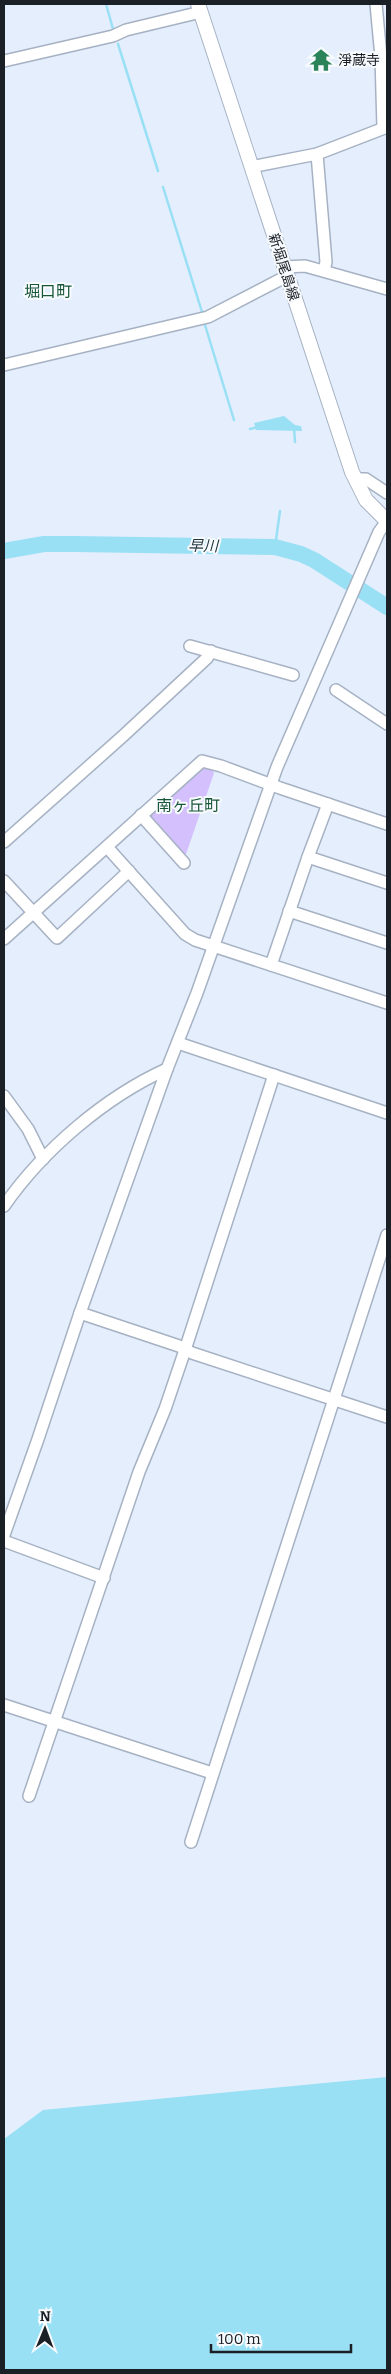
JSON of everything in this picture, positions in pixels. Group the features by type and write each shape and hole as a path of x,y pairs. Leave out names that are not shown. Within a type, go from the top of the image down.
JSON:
{"main road":[{"name":"新堀尾島線","path":"200,8 355,479 366,500 387,521"}],"street":[{"path":"251,167 317,154 385,127 376,4"},
{"path":"4,61 113,36 126,30 200,8"},
{"path":"317,154 326,262 324,271"},
{"path":"4,365 208,317 298,265 387,290"},
{"path":"355,479 366,479 387,493"},
{"path":"4,1535 80,1313 277,767 387,521"},
{"path":"190,646 294,675"},
{"path":"4,842 124,736 207,658 211,651"},
{"path":"336,690 387,724"},
{"path":"4,939 202,761 387,824"},
{"path":"271,965 328,804"},
{"path":"141,815 184,863"},
{"path":"107,846 185,934 195,940 387,1003"},
{"path":"308,857 387,883"},
{"path":"4,881 57,938 128,871"},
{"path":"289,911 387,943"},
{"path":"178,1043 387,1113"},
{"path":"4,1206 42,1159 87,1119 143,1082 168,1069"},
{"path":"29,1796 139,1472 165,1409 274,1075"},
{"path":"4,1096 28,1129 42,1159"},
{"path":"191,1842 387,1235"},
{"path":"80,1313 387,1417"},
{"path":"4,1541 104,1578"},
{"path":"4,1705 212,1773"}],"shaded area":[{"path":"204,767 212,770 214,773 186,854 180,855 149,816"}],"water":[{"path":"284,416 295,425 301,426 302,431 256,430 254,423"},
{"path":"387,2077 387,2370 4,2370 4,2139 43,2110"}],"waterway":[{"path":"106,4 113,29"},
{"path":"118,44 158,171"},
{"path":"163,187 202,312"},
{"path":"205,325 234,420"},
{"path":"250,429 258,427"},
{"path":"294,428 295,442"},
{"path":"275,547 280,511"},
{"name":"早川","path":"4,551 44,544 275,547 301,554 314,560 387,607"}],"place":[{"name":"淨蔵寺","path":"321,60"}],"district":[{"name":"堀口町","path":"48,291"},
{"name":"南ヶ丘町","path":"188,805"}]}
